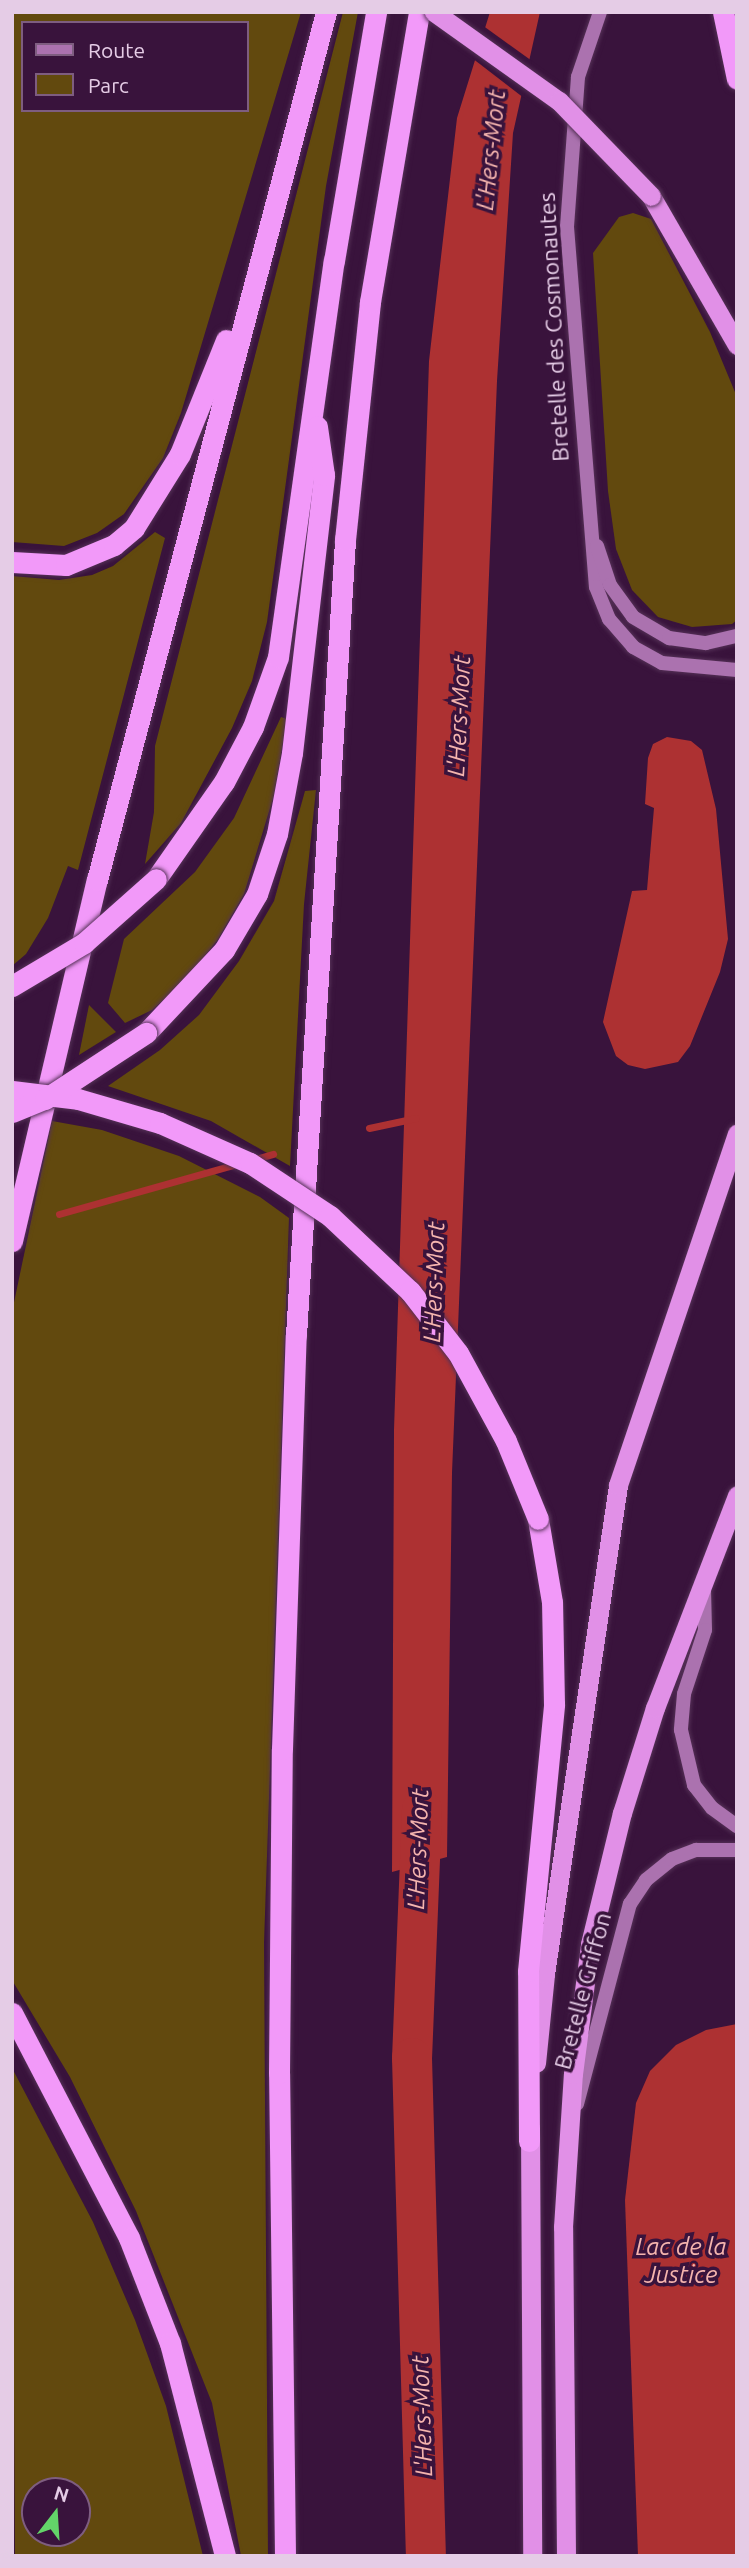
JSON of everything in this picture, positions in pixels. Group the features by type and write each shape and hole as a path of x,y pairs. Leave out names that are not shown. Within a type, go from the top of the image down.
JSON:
{"highway":[{"path":"12,1241 94,893 250,287 326,12"},
{"path":"12,986 84,943 156,879 225,782 253,727 278,657 313,404 376,12"},
{"path":"285,2556 280,2238 282,1776 296,1335 345,540 370,302 419,12"},
{"path":"434,12 559,101 681,229 737,323"},
{"path":"723,12 737,79"},
{"path":"651,196 737,345"},
{"path":"12,562 66,565 114,545 134,528 180,454 250,287"},
{"path":"12,1112 44,1099 146,1033 224,950 257,894 277,834 292,753 324,474 313,404"},
{"path":"12,1091 78,1099 160,1123 250,1163 330,1216 410,1291 458,1353 506,1441 538,1519 552,1602 554,1704 528,1972 532,2556"},
{"path":"529,2141 545,1974 618,1485 737,1134"},
{"path":"566,2556 563,2227 580,2009 604,1881 655,1708 737,1495"},
{"path":"12,2013 134,2250 174,2357 225,2556"}],"main road":[{"name":"Bretelle des Cosmonautes","path":"600,12 578,77 568,227 588,518 596,587 609,619 633,647 662,663 737,670"},
{"name":"Bretelle des Cosmonautes","path":"588,518 610,585 634,617 669,638 706,643 737,636"},
{"path":"704,1580 705,1630 684,1694 681,1730 694,1785 712,1808 737,1825"},
{"name":"Bretelle Griffon","path":"570,2133 630,1904 646,1880 672,1859 696,1850 737,1850"}],"green space":[{"path":"12,12 301,12 181,413 163,458 124,514 97,533 64,546 12,542"},
{"path":"343,12 358,12 326,186 267,622 252,681 232,728 181,823 145,864 154,812 155,746"},
{"path":"633,213 651,219 710,332 737,397 737,620 732,624 692,627 658,617 632,590 616,549 608,491 593,253 619,217"},
{"path":"155,532 165,538 78,870 68,866 48,918 26,954 12,966 12,576 59,580 92,575 113,566"},
{"path":"281,717 287,719 274,795 244,894 218,939 186,980 152,1010 125,1023 108,1003 124,939 195,872 234,818"},
{"path":"316,790 304,904 290,1166 211,1121 108,1086 160,1050 199,1015 239,961 274,901 305,791"},
{"path":"89,1005 116,1032 79,1055"},
{"path":"52,1121 102,1130 179,1156 260,1197 289,1218 264,1943 268,2556 241,2556 212,2403 136,2211 70,2077 12,1980 12,1312"},
{"path":"12,2068 93,2222 135,2320 166,2406 203,2556 15,2556"}],"water":[{"path":"490,12 540,12 513,133 497,381 452,1473 447,1857 392,1872 394,1430 429,361 457,118"},
{"path":"667,737 691,741 702,750 716,809 728,939 720,972 690,1046 678,1062 645,1069 628,1065 616,1056 603,1022 632,891 647,890 654,808 645,804 648,758 653,744"},
{"name":"Lac de la Justice","path":"737,2024 737,2556 638,2556 625,2200 636,2103 650,2071 676,2045 706,2030"}],"pier":[{"path":"482,25 532,61 524,98 472,58"}],"waterway":[{"path":"369,1128 416,1118"},
{"path":"252,1160 273,1154"},
{"path":"59,1214 237,1164"},
{"name":"L'Hers-Mort","path":"422,1810 412,2058 426,2556"}]}
